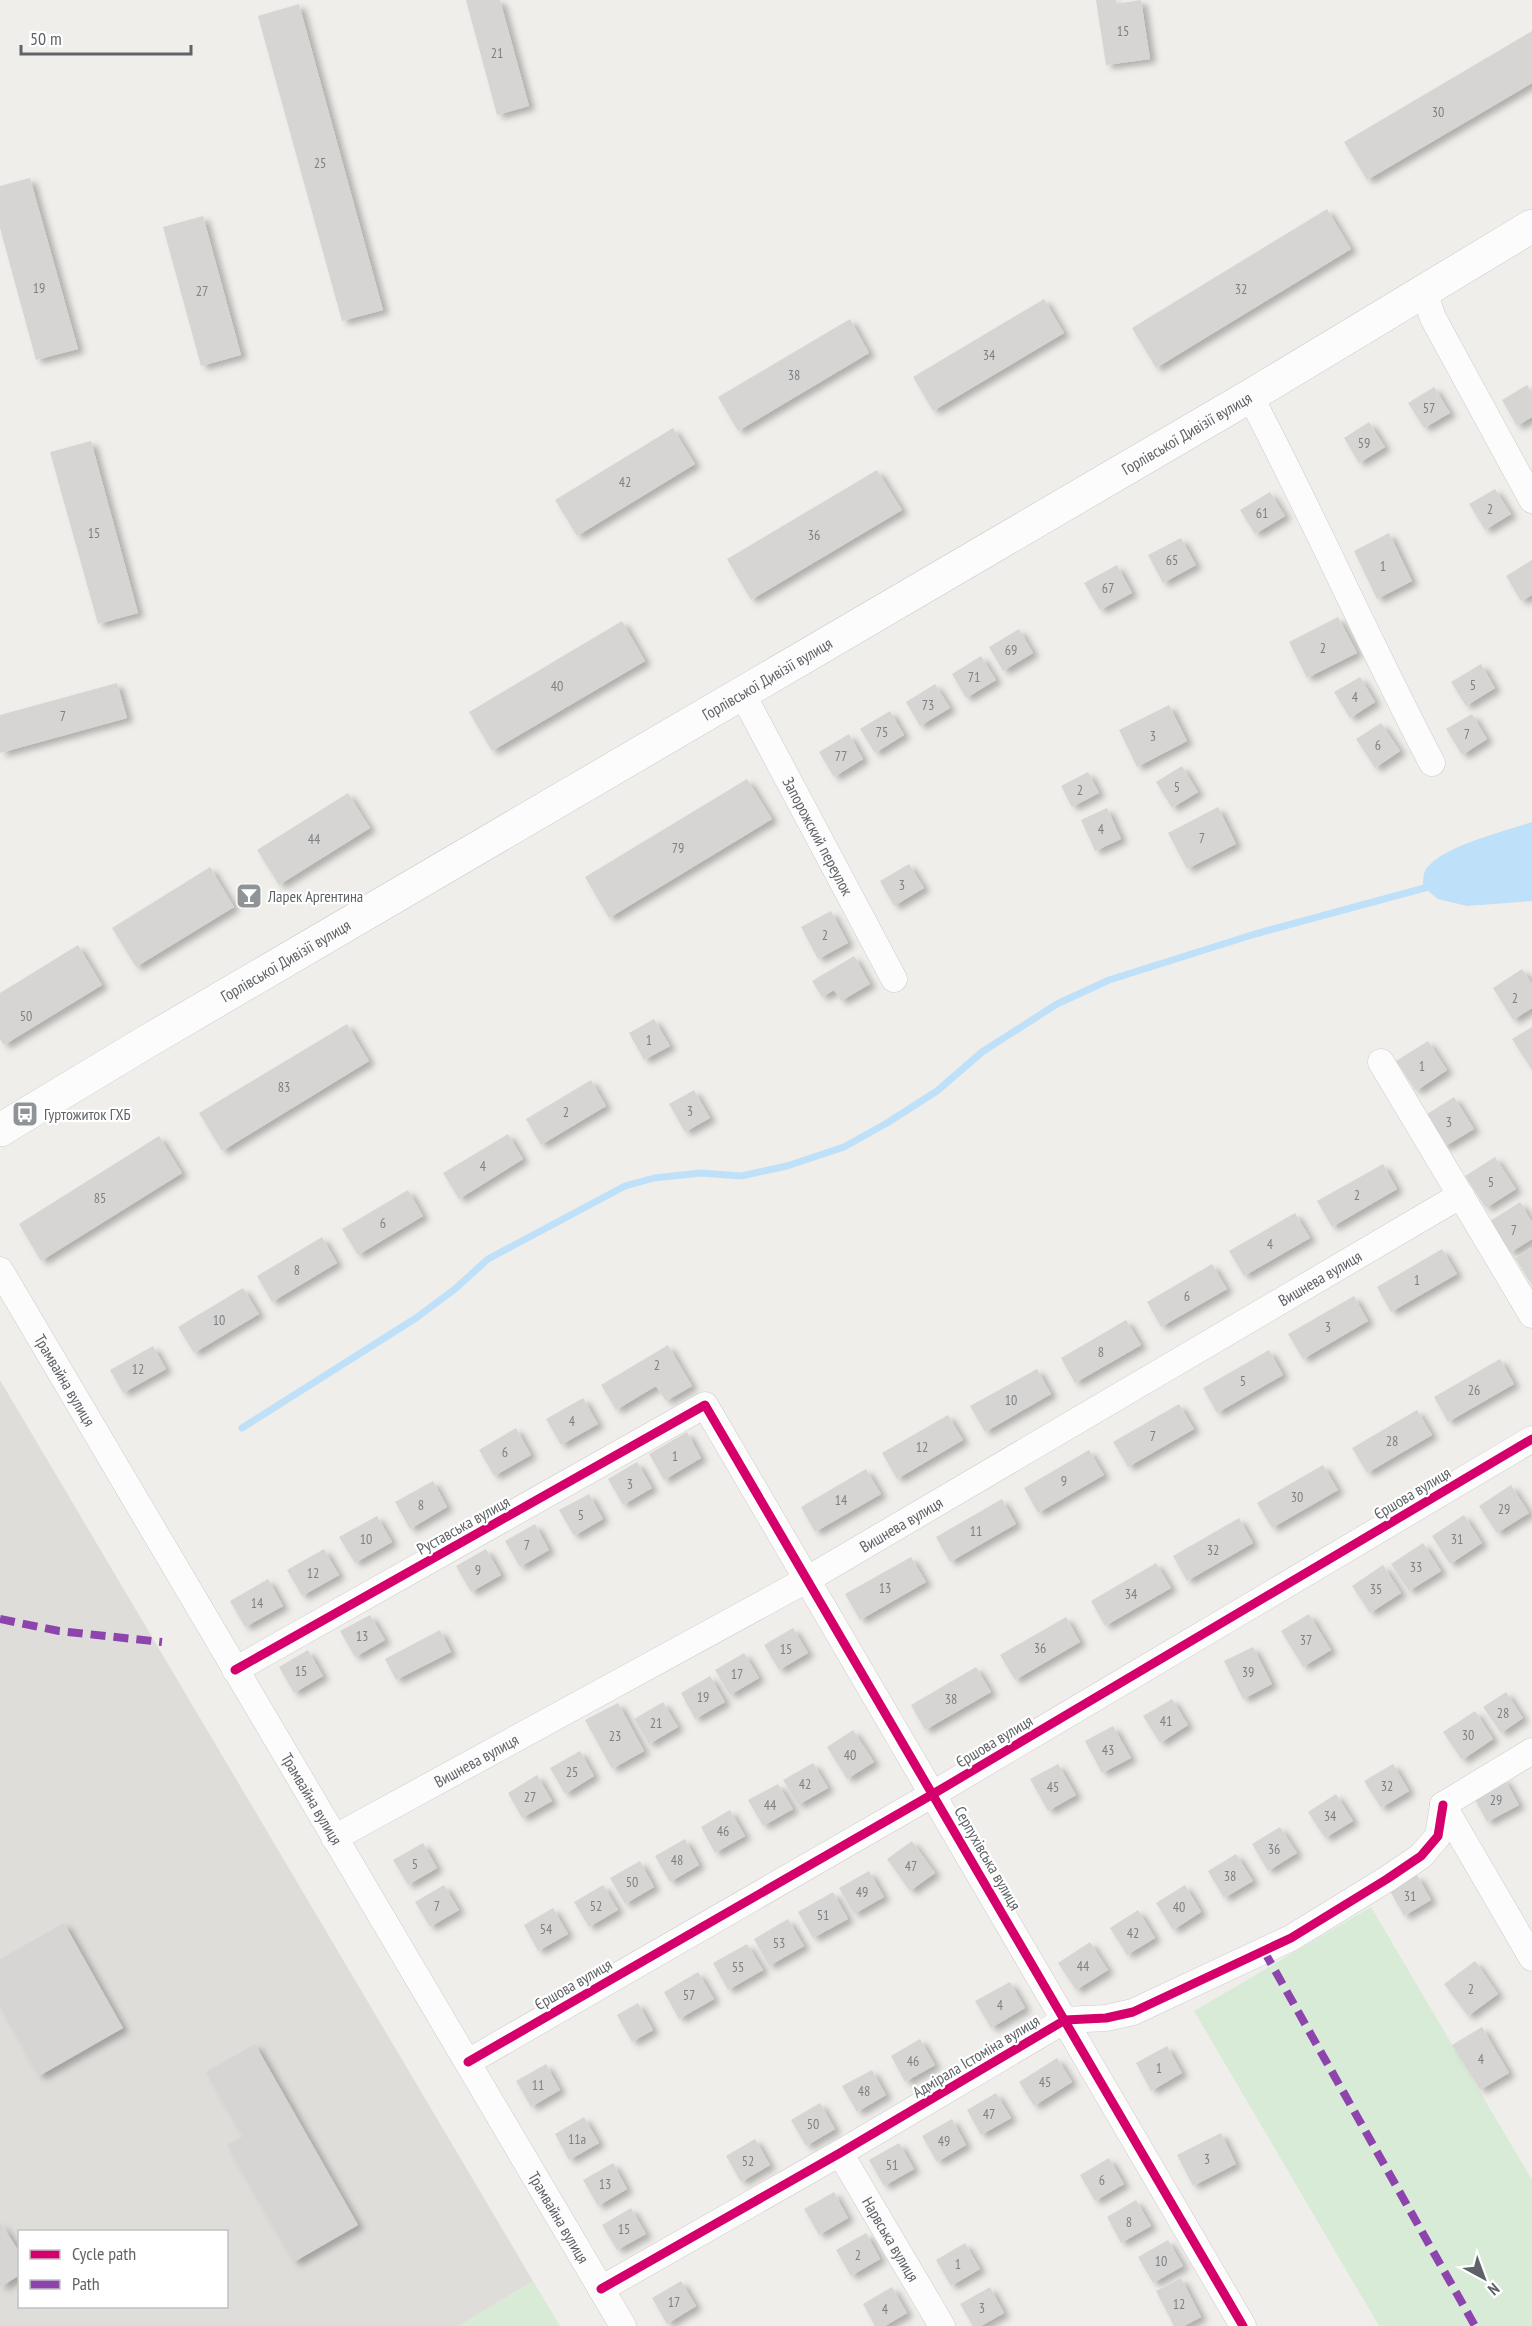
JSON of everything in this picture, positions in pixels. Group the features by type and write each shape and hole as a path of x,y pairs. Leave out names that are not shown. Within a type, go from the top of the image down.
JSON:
{"main road":[{"name":"Горлівської Дивізії вулиця","path":"0,1130 156,1036 1250,396 1532,226"}],"street":[{"path":"1424,292 1433,318 1532,500"},
{"path":"1250,396 1282,457 1401,705 1432,763"},
{"name":"Запорожский переулок","path":"742,693 894,979"},
{"path":"1382,1062 1532,1315"},
{"name":"Вишнева вулиця","path":"334,1838 808,1579 1461,1195"},
{"name":"Трамвайна вулиця","path":"0,1270 623,2326"},
{"name":"Серпухівська вулиця","path":"705,1405 1243,2326"},
{"name":"Руставська вулиця","path":"235,1670 705,1405"},
{"name":"Єршова вулиця","path":"468,2062 933,1794 1532,1440"},
{"path":"1532,1751 1443,1804 1532,1958"},
{"name":"Адмірала Істоміна вулиця","path":"601,2289 840,2153 1065,2020 1106,2018 1133,2012 1291,1938 1421,1856 1438,1836 1443,1804"},
{"name":"Нарвська вулиця","path":"840,2153 942,2326"}],"shaded area":[{"path":"0,1380 533,2281 459,2326 0,2326"}],"green space":[{"path":"1371,1907 1532,2180 1532,2326 1379,2326 1194,2011"},
{"path":"533,2281 560,2326 459,2326"}],"water":[{"path":"1532,822 1532,901 1467,906 1438,899 1423,887 1426,869 1446,853 1475,840"}],"building":[{"path":"466,0 500,0 529,106 497,115"},
{"path":"1096,0 1116,0 1116,4 1141,0 1150,59 1106,65"},
{"path":"299,4 383,310 342,321 258,16"},
{"path":"1532,31 1532,83 1367,180 1344,142"},
{"path":"30,178 78,349 36,360 0,228 0,186"},
{"path":"1327,209 1351,249 1156,368 1132,328"},
{"path":"203,216 241,355 201,366 163,227"},
{"path":"1044,299 1064,333 933,411 913,377"},
{"path":"850,319 869,353 738,431 718,397"},
{"path":"1527,385 1532,393 1532,417 1517,426 1502,400"},
{"path":"1434,387 1450,413 1424,428 1408,403"},
{"path":"1369,422 1385,447 1359,463 1344,438"},
{"path":"673,428 695,464 577,536 555,500"},
{"path":"91,441 138,613 98,624 50,452"},
{"path":"877,470 902,510 751,600 727,559"},
{"path":"1495,489 1511,514 1485,530 1469,504"},
{"path":"1270,492 1285,516 1255,534 1240,510"},
{"path":"1389,533 1412,581 1377,599 1354,551"},
{"path":"1181,538 1196,565 1163,583 1148,555"},
{"path":"1532,560 1532,595 1521,601 1506,576"},
{"path":"1117,565 1132,593 1100,610 1084,583"},
{"path":"1338,617 1357,653 1307,678 1289,642"},
{"path":"622,621 645,661 492,751 469,712"},
{"path":"1019,629 1033,653 1003,671 989,647"},
{"path":"981,656 996,680 966,698 952,674"},
{"path":"1481,664 1495,688 1466,706 1451,682"},
{"path":"1360,677 1375,702 1350,718 1334,692"},
{"path":"117,683 127,718 0,753 0,715"},
{"path":"935,684 950,708 920,726 906,702"},
{"path":"1169,705 1187,741 1137,767 1119,730"},
{"path":"890,711 904,735 875,753 860,729"},
{"path":"1472,714 1487,739 1462,755 1446,729"},
{"path":"1381,723 1400,751 1375,768 1356,739"},
{"path":"849,734 863,759 834,777 819,752"},
{"path":"1182,766 1198,792 1172,808 1156,782"},
{"path":"1088,772 1099,793 1072,807 1061,786"},
{"path":"747,779 772,819 609,918 585,877"},
{"path":"348,793 370,828 279,885 257,850"},
{"path":"1218,807 1236,844 1187,869 1168,833"},
{"path":"1107,808 1121,839 1095,851 1081,820"},
{"path":"909,864 924,888 894,906 880,881"},
{"path":"210,867 234,907 136,967 112,928"},
{"path":"831,911 848,943 818,959 801,927"},
{"path":"78,945 102,985 4,1045 0,1039 0,993"},
{"path":"854,956 870,984 841,1001 834,990 822,997 812,981"},
{"path":"1522,969 1532,984 1532,1008 1513,1020 1493,988"},
{"path":"654,1019 670,1046 644,1060 629,1033"},
{"path":"347,1024 369,1061 222,1151 199,1113"},
{"path":"1532,1027 1532,1070 1512,1039"},
{"path":"1428,1041 1447,1070 1416,1091 1396,1061"},
{"path":"591,1080 606,1106 541,1145 526,1119"},
{"path":"694,1090 710,1118 685,1132 669,1104"},
{"path":"1454,1097 1474,1129 1444,1147 1424,1116"},
{"path":"508,1134 523,1159 459,1199 443,1173"},
{"path":"159,1136 182,1173 41,1261 19,1224"},
{"path":"1495,1157 1516,1189 1486,1208 1465,1176"},
{"path":"1383,1164 1397,1189 1332,1227 1317,1201"},
{"path":"408,1190 423,1216 358,1255 342,1229"},
{"path":"1520,1202 1532,1222 1532,1239 1510,1253 1490,1221"},
{"path":"1295,1213 1310,1238 1244,1276 1229,1251"},
{"path":"322,1237 337,1263 272,1302 257,1276"},
{"path":"1532,1248 1532,1285 1515,1258"},
{"path":"1442,1249 1457,1274 1391,1312 1377,1287"},
{"path":"1212,1264 1227,1289 1161,1327 1147,1302"},
{"path":"243,1288 259,1314 194,1353 178,1327"},
{"path":"1354,1296 1368,1321 1303,1359 1288,1334"},
{"path":"1126,1320 1141,1345 1075,1383 1061,1358"},
{"path":"668,1345 692,1386 666,1401 656,1386 616,1410 601,1385"},
{"path":"153,1346 166,1369 123,1393 110,1370"},
{"path":"1269,1350 1283,1375 1217,1413 1203,1388"},
{"path":"1500,1359 1514,1384 1448,1422 1434,1397"},
{"path":"1037,1369 1051,1394 985,1432 970,1406"},
{"path":"583,1398 598,1424 561,1445 546,1419"},
{"path":"1179,1404 1194,1429 1128,1467 1113,1442"},
{"path":"1417,1410 1432,1435 1367,1473 1352,1448"},
{"path":"948,1415 963,1440 897,1479 882,1453"},
{"path":"516,1428 531,1455 494,1476 479,1450"},
{"path":"687,1432 701,1458 664,1480 649,1454"},
{"path":"1089,1450 1104,1475 1038,1513 1024,1488"},
{"path":"637,1462 652,1488 623,1505 608,1479"},
{"path":"1323,1465 1338,1490 1272,1528 1257,1503"},
{"path":"866,1469 881,1494 815,1532 801,1507"},
{"path":"433,1481 447,1507 410,1529 395,1502"},
{"path":"1511,1485 1529,1513 1497,1533 1479,1506"},
{"path":"589,1494 603,1519 574,1536 559,1510"},
{"path":"1002,1499 1016,1524 950,1562 936,1537"},
{"path":"1464,1515 1482,1543 1450,1564 1432,1536"},
{"path":"377,1516 392,1542 355,1563 339,1537"},
{"path":"1239,1518 1253,1543 1187,1581 1173,1556"},
{"path":"535,1524 549,1550 520,1567 505,1541"},
{"path":"1423,1543 1441,1571 1409,1591 1391,1564"},
{"path":"324,1549 339,1575 302,1596 287,1570"},
{"path":"486,1549 501,1575 471,1592 456,1566"},
{"path":"911,1557 926,1582 860,1620 845,1594"},
{"path":"1156,1563 1171,1588 1105,1626 1091,1601"},
{"path":"1383,1565 1401,1593 1370,1613 1352,1586"},
{"path":"268,1579 283,1606 245,1627 230,1601"},
{"path":"1309,1614 1331,1650 1303,1667 1281,1631"},
{"path":"370,1615 385,1640 355,1657 340,1631"},
{"path":"1066,1617 1080,1642 1015,1680 1000,1655"},
{"path":"793,1628 808,1653 779,1670 764,1645"},
{"path":"440,1630 451,1652 396,1680 385,1659"},
{"path":"1253,1647 1272,1684 1243,1699 1224,1661"},
{"path":"308,1650 323,1676 294,1693 279,1667"},
{"path":"744,1653 759,1678 730,1695 715,1670"},
{"path":"976,1667 991,1692 925,1730 911,1705"},
{"path":"710,1676 725,1702 695,1719 681,1693"},
{"path":"1506,1692 1523,1718 1501,1733 1483,1707"},
{"path":"1172,1699 1188,1725 1160,1743 1143,1716"},
{"path":"663,1702 678,1727 649,1744 634,1719"},
{"path":"618,1703 644,1751 612,1769 585,1720"},
{"path":"1475,1711 1493,1739 1462,1760 1443,1732"},
{"path":"1113,1726 1131,1758 1102,1773 1085,1741"},
{"path":"853,1730 874,1762 847,1779 827,1747"},
{"path":"580,1751 594,1776 565,1794 550,1768"},
{"path":"813,1763 828,1788 798,1805 783,1780"},
{"path":"1058,1764 1076,1795 1048,1811 1030,1779"},
{"path":"1393,1764 1409,1791 1381,1808 1364,1781"},
{"path":"537,1775 552,1801 522,1818 508,1793"},
{"path":"1504,1778 1519,1805 1487,1822 1473,1796"},
{"path":"778,1784 793,1809 763,1826 748,1800"},
{"path":"1336,1794 1353,1821 1325,1838 1308,1812"},
{"path":"730,1810 745,1836 715,1853 701,1827"},
{"path":"1280,1827 1297,1853 1268,1871 1252,1844"},
{"path":"685,1839 699,1865 670,1882 655,1856"},
{"path":"912,1841 935,1873 910,1891 887,1859"},
{"path":"423,1843 437,1868 408,1885 393,1860"},
{"path":"1236,1854 1253,1881 1224,1898 1208,1871"},
{"path":"640,1861 654,1887 625,1904 610,1878"},
{"path":"869,1871 884,1897 854,1914 839,1888"},
{"path":"1417,1875 1431,1900 1404,1916 1390,1891"},
{"path":"444,1885 459,1910 430,1927 415,1902"},
{"path":"603,1885 618,1910 589,1927 574,1902"},
{"path":"1185,1885 1201,1912 1173,1930 1156,1903"},
{"path":"833,1892 848,1919 813,1938 798,1912"},
{"path":"553,1908 568,1934 538,1951 524,1925"},
{"path":"1138,1910 1155,1938 1127,1955 1110,1928"},
{"path":"788,1919 804,1946 769,1966 754,1939"},
{"path":"64,1923 123,2028 39,2076 0,2006 0,1959"},
{"path":"1090,1942 1108,1970 1076,1990 1058,1963"},
{"path":"747,1944 763,1970 728,1990 713,1963"},
{"path":"1475,1961 1498,1994 1468,2016 1444,1984"},
{"path":"698,1972 714,1999 679,2019 664,1992"},
{"path":"1010,1982 1025,2008 991,2028 975,2001"},
{"path":"638,2003 653,2030 632,2042 617,2015"},
{"path":"1482,2027 1509,2073 1480,2090 1452,2045"},
{"path":"920,2039 935,2065 905,2082 891,2056"},
{"path":"255,2044 358,2225 294,2262 227,2145 243,2136 206,2072"},
{"path":"1167,2046 1182,2073 1151,2091 1136,2063"},
{"path":"1057,2058 1072,2082 1034,2106 1019,2082"},
{"path":"546,2064 560,2090 531,2107 516,2081"},
{"path":"872,2070 886,2095 857,2112 842,2086"},
{"path":"996,2093 1011,2118 981,2135 967,2110"},
{"path":"820,2103 835,2129 806,2146 791,2120"},
{"path":"584,2117 599,2143 569,2160 555,2134"},
{"path":"952,2119 966,2145 937,2162 922,2136"},
{"path":"1221,2133 1236,2164 1193,2186 1177,2155"},
{"path":"755,2139 770,2165 741,2182 726,2156"},
{"path":"899,2143 914,2169 884,2186 869,2160"},
{"path":"1109,2158 1124,2184 1095,2201 1080,2175"},
{"path":"613,2163 627,2189 598,2206 583,2180"},
{"path":"834,2192 848,2218 819,2235 804,2209"},
{"path":"1136,2200 1151,2226 1121,2243 1107,2217"},
{"path":"631,2208 646,2234 617,2250 602,2225"},
{"path":"0,2222 18,2250 18,2276 0,2287"},
{"path":"866,2233 880,2259 851,2276 836,2250"},
{"path":"1168,2240 1183,2266 1153,2283 1138,2257"},
{"path":"965,2243 980,2269 951,2286 936,2260"},
{"path":"1181,2278 1201,2317 1184,2326 1174,2326 1156,2291"},
{"path":"681,2281 696,2306 667,2324 652,2298"},
{"path":"892,2287 907,2313 885,2326 875,2326 863,2304"},
{"path":"990,2287 1004,2313 981,2326 973,2326 960,2304"}],"waterway":[{"path":"242,1428 416,1318 455,1289 488,1259 625,1186 654,1178 701,1173 741,1176 787,1166 844,1147 937,1091 982,1052 1057,1004 1109,980 1255,934 1432,886"}],"marked path":[{"path":"0,1619 59,1631 162,1642"},
{"path":"1264,1951 1475,2326"}],"cycle path":[{"path":"235,1670 705,1405 1243,2326"},
{"path":"468,2062 933,1794 1532,1439"},
{"path":"601,2289 840,2153 1065,2020 1106,2018 1133,2012 1291,1938 1421,1856 1438,1836 1443,1805"}],"place":[{"name":"Ларек Аргентина","path":"249,896"},
{"name":"Гуртожиток ГХБ","path":"25,1114"}]}
